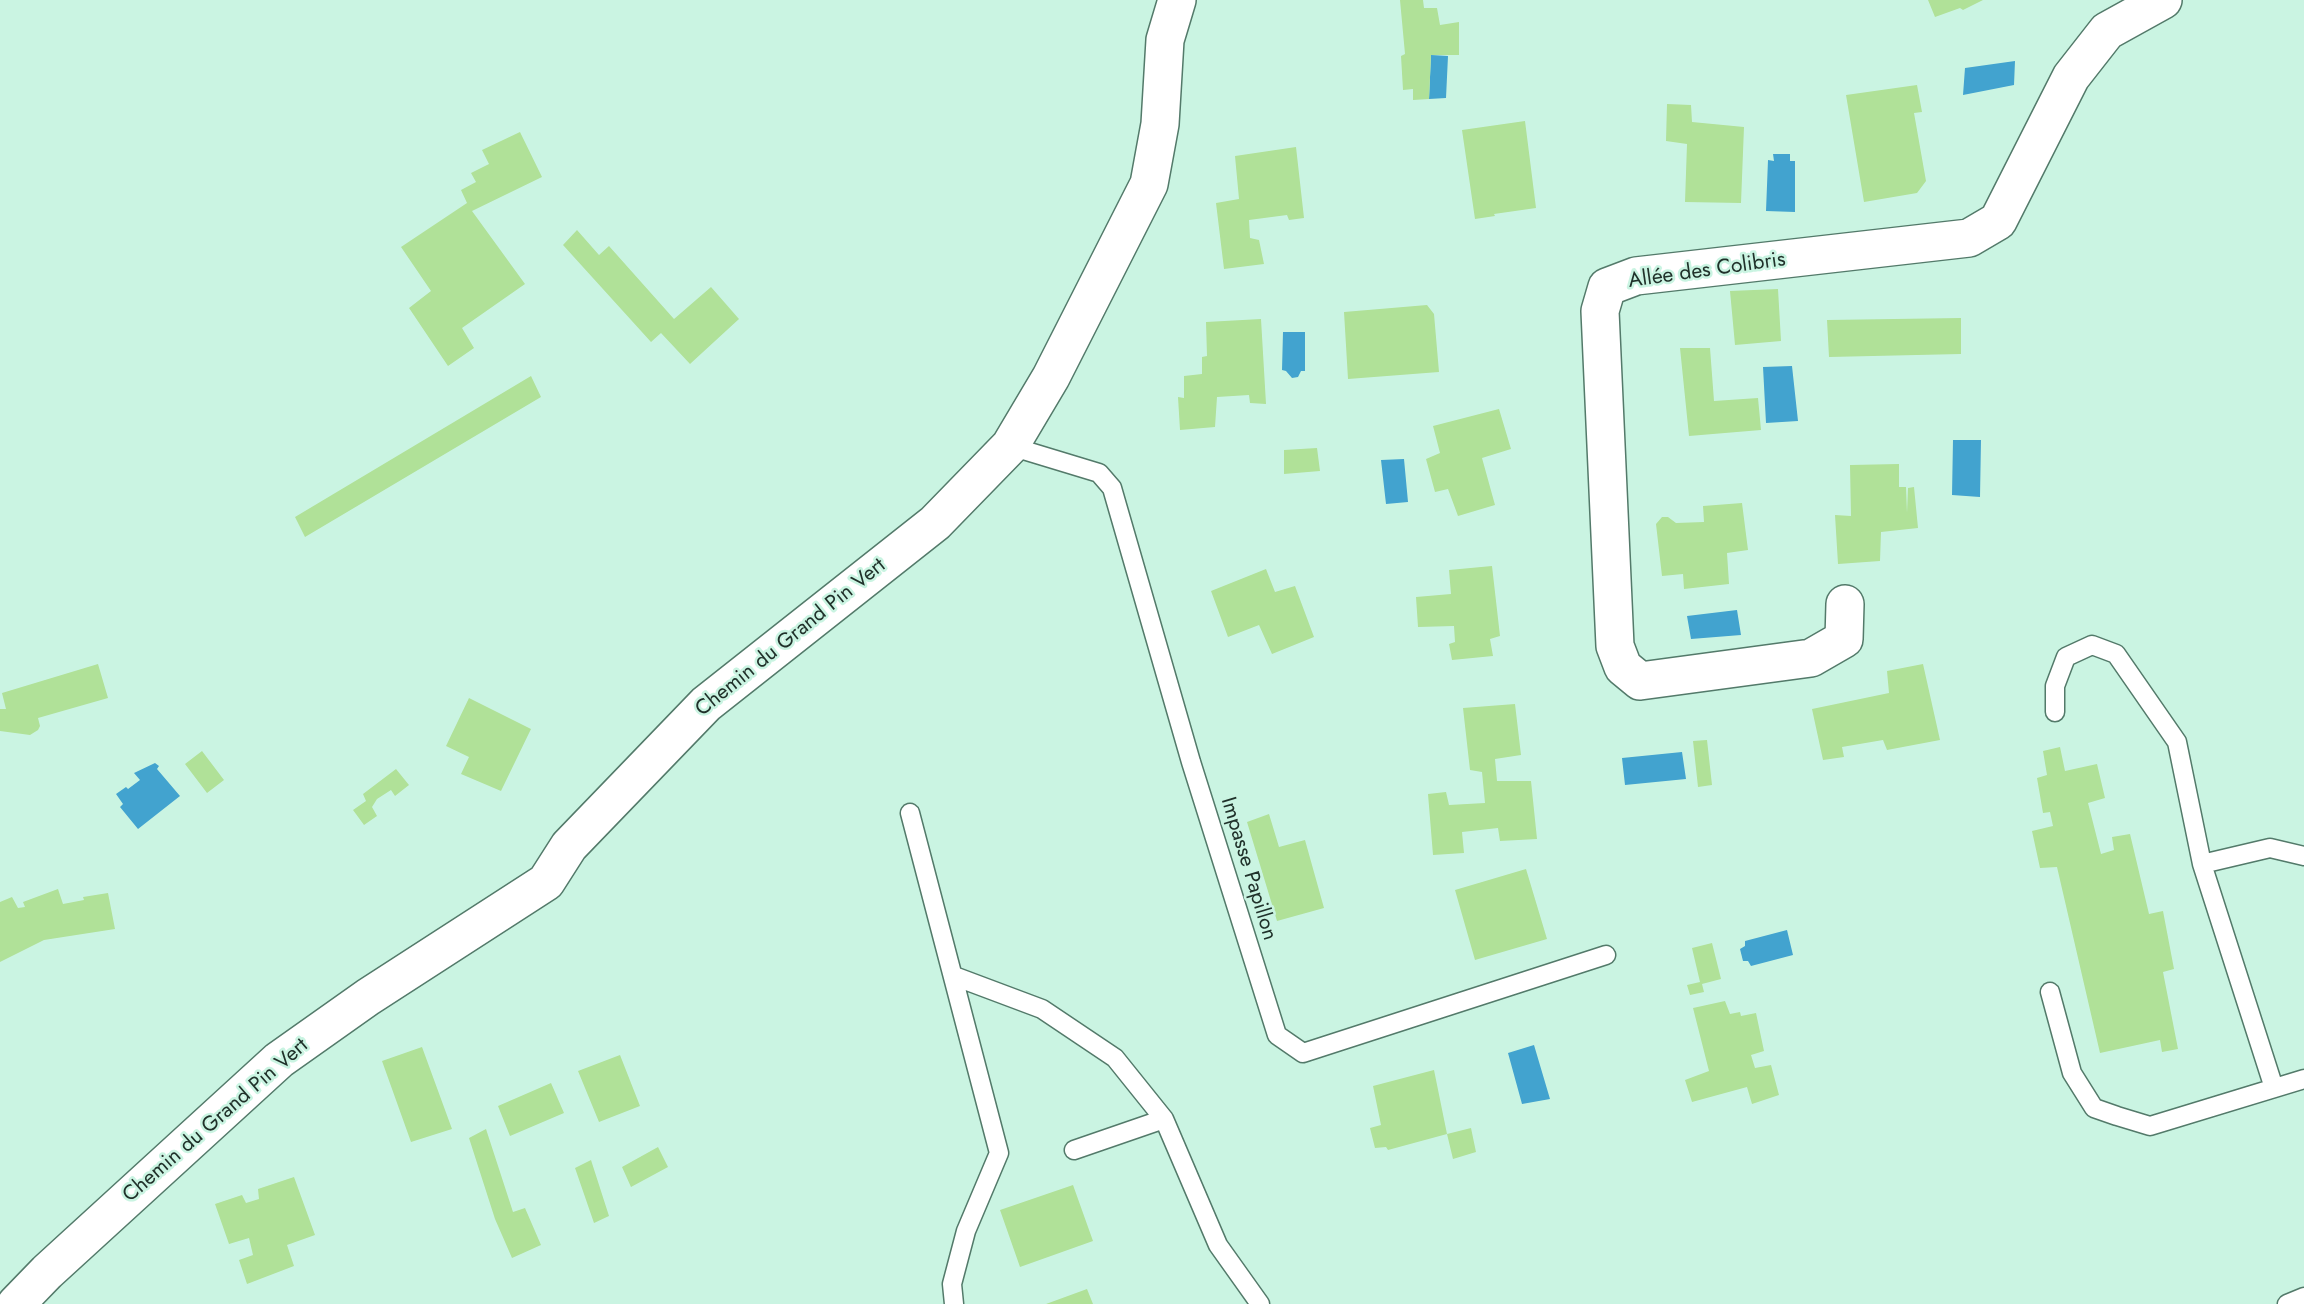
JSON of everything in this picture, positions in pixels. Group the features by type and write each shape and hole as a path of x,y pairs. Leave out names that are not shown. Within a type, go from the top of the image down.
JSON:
{"street":[{"name":"Chemin du Grand Pin Vert","path":"16,1304 47,1272 279,1060 368,997 546,882 569,846 706,704 935,523 1010,446 1051,377 1150,184 1160,124 1165,40 1177,0"},
{"name":"Allée des Colibris","path":"1845,604 1844,639 1811,657 1640,681 1623,667 1615,646 1600,311 1607,287 1636,276 1969,238 1998,221 2071,76 2107,31 2164,0"}],"lane":[{"name":"Impasse Papillon","path":"1010,446 1099,473 1112,488 1191,762 1277,1035 1303,1053 1606,955"},
{"path":"2055,712 2055,686 2066,657 2092,645 2116,654 2177,742 2202,864 2274,1088"},
{"path":"911,813 999,1153 966,1231 952,1284 954,1304"},
{"path":"2202,864 2270,848 2304,856"},
{"path":"954,976 1042,1009 1115,1058 1164,1119 1218,1245 1260,1304"},
{"path":"2050,992 2072,1073 2094,1108 2150,1126 2304,1079"},
{"path":"1074,1150 1164,1119"},
{"path":"2287,1304 2304,1297"}],"water":[{"path":"1431,55 1448,56 1446,98 1429,99"},
{"path":"2015,61 2014,85 1963,95 1965,68"},
{"path":"1773,154 1790,154 1790,161 1795,161 1795,212 1766,211 1768,160 1774,161"},
{"path":"1283,332 1305,332 1305,371 1301,371 1298,377 1292,378 1282,370"},
{"path":"1792,366 1798,421 1766,423 1763,367"},
{"path":"1953,440 1981,440 1980,497 1952,495"},
{"path":"1404,459 1408,502 1386,504 1381,460"},
{"path":"1737,610 1741,635 1691,639 1687,616"},
{"path":"1682,752 1686,779 1625,785 1622,758"},
{"path":"155,763 180,796 138,829 120,807 123,804 116,794 140,780 134,773"},
{"path":"1787,930 1793,955 1751,966 1748,961 1743,961 1740,949 1745,946 1745,941"},
{"path":"1534,1045 1550,1099 1522,1104 1508,1053"}],"building":[{"path":"1400,0 1423,0 1424,8 1437,8 1440,25 1459,22 1459,55 1431,55 1429,99 1413,100 1413,89 1403,90 1401,56 1405,54"},
{"path":"1928,0 1983,0 1963,10 1960,8 1935,17"},
{"path":"1917,85 1922,112 1914,113 1926,181 1917,193 1864,202 1846,95"},
{"path":"1667,104 1691,105 1692,122 1744,127 1741,203 1685,202 1687,144 1666,141"},
{"path":"1525,121 1536,208 1475,219 1462,130"},
{"path":"520,132 542,177 472,211 525,284 462,328 474,348 448,366 409,308 431,291 401,247 467,203 461,190 476,182 471,173 489,164 482,150"},
{"path":"1296,147 1304,218 1289,220 1287,215 1249,220 1250,238 1259,240 1264,264 1224,269 1216,203 1239,199 1235,156"},
{"path":"577,230 599,255 609,246 674,319 711,287 739,319 690,364 661,333 651,342 563,245"},
{"path":"1778,289 1781,341 1735,345 1730,291"},
{"path":"1427,305 1434,314 1439,372 1348,379 1344,312"},
{"path":"1961,318 1961,354 1829,357 1827,320"},
{"path":"1261,319 1266,404 1250,403 1249,395 1217,397 1215,427 1180,430 1178,397 1184,398 1184,376 1202,374 1202,357 1207,356 1206,322"},
{"path":"1680,348 1710,348 1714,401 1758,398 1761,430 1689,436"},
{"path":"531,376 541,397 305,537 295,517"},
{"path":"1499,409 1511,449 1482,458 1495,505 1458,516 1448,489 1435,492 1426,459 1440,453 1433,426"},
{"path":"1317,448 1320,471 1284,474 1284,450"},
{"path":"1899,464 1899,487 1906,487 1907,513 1908,488 1914,487 1918,528 1881,532 1880,561 1838,564 1835,515 1851,516 1850,465"},
{"path":"1742,503 1748,550 1727,553 1729,584 1684,589 1683,574 1662,576 1656,524 1662,517 1668,517 1676,523 1704,522 1703,506"},
{"path":"1492,566 1500,636 1490,639 1493,656 1452,660 1449,644 1455,642 1454,626 1418,627 1416,597 1451,594 1449,570"},
{"path":"1266,569 1275,592 1295,586 1314,637 1272,654 1259,625 1228,637 1211,591"},
{"path":"98,664 108,698 38,718 40,726 30,735 0,731 0,709 6,709 2,693"},
{"path":"1923,664 1940,740 1887,750 1883,740 1842,747 1844,757 1823,760 1812,709 1889,693 1887,671"},
{"path":"469,698 531,729 501,791 461,774 469,757 446,746"},
{"path":"1515,704 1521,755 1495,759 1497,781 1531,781 1537,839 1500,841 1498,828 1462,832 1464,853 1433,855 1428,794 1446,792 1449,805 1485,803 1482,772 1470,770 1463,708"},
{"path":"1707,740 1712,785 1698,787 1693,741"},
{"path":"2060,747 2065,771 2097,764 2105,798 2088,803 2101,854 2114,850 2112,837 2130,834 2149,914 2163,911 2174,969 2163,972 2178,1049 2162,1052 2160,1040 2100,1053 2057,867 2040,868 2032,831 2053,826 2050,812 2043,813 2037,778 2047,775 2043,751"},
{"path":"202,751 224,780 207,793 185,764"},
{"path":"396,769 409,785 395,796 391,790 377,799 372,807 377,816 364,825 353,810 366,801 363,794"},
{"path":"1269,814 1279,847 1305,840 1324,908 1277,921 1247,822"},
{"path":"1526,869 1547,939 1475,960 1455,890"},
{"path":"58,889 63,904 108,893 115,929 44,940 0,962 0,902 12,897 18,908 25,907 23,902"},
{"path":"1712,943 1721,979 1702,984 1704,992 1690,995 1687,985 1700,982 1692,948"},
{"path":"1725,1001 1730,1014 1740,1012 1741,1016 1756,1013 1764,1051 1751,1055 1755,1068 1771,1065 1779,1095 1752,1104 1747,1087 1692,1102 1685,1080 1709,1071 1693,1008"},
{"path":"422,1047 452,1129 411,1142 382,1061"},
{"path":"620,1055 640,1106 599,1122 578,1071"},
{"path":"1434,1070 1447,1134 1388,1150 1386,1147 1375,1148 1370,1128 1381,1125 1373,1086"},
{"path":"551,1083 564,1113 510,1136 498,1106"},
{"path":"1471,1128 1476,1152 1453,1159 1447,1134"},
{"path":"486,1129 513,1212 525,1208 541,1245 512,1258 495,1219 469,1138"},
{"path":"658,1147 668,1167 631,1187 622,1167"},
{"path":"591,1160 609,1216 594,1223 575,1168"},
{"path":"294,1177 315,1235 287,1245 294,1266 247,1284 239,1260 253,1255 249,1238 229,1244 215,1204 242,1195 246,1203 259,1199 258,1189"},
{"path":"1073,1185 1093,1241 1020,1267 1000,1210"},
{"path":"1087,1289 1093,1304 1046,1304"}]}
